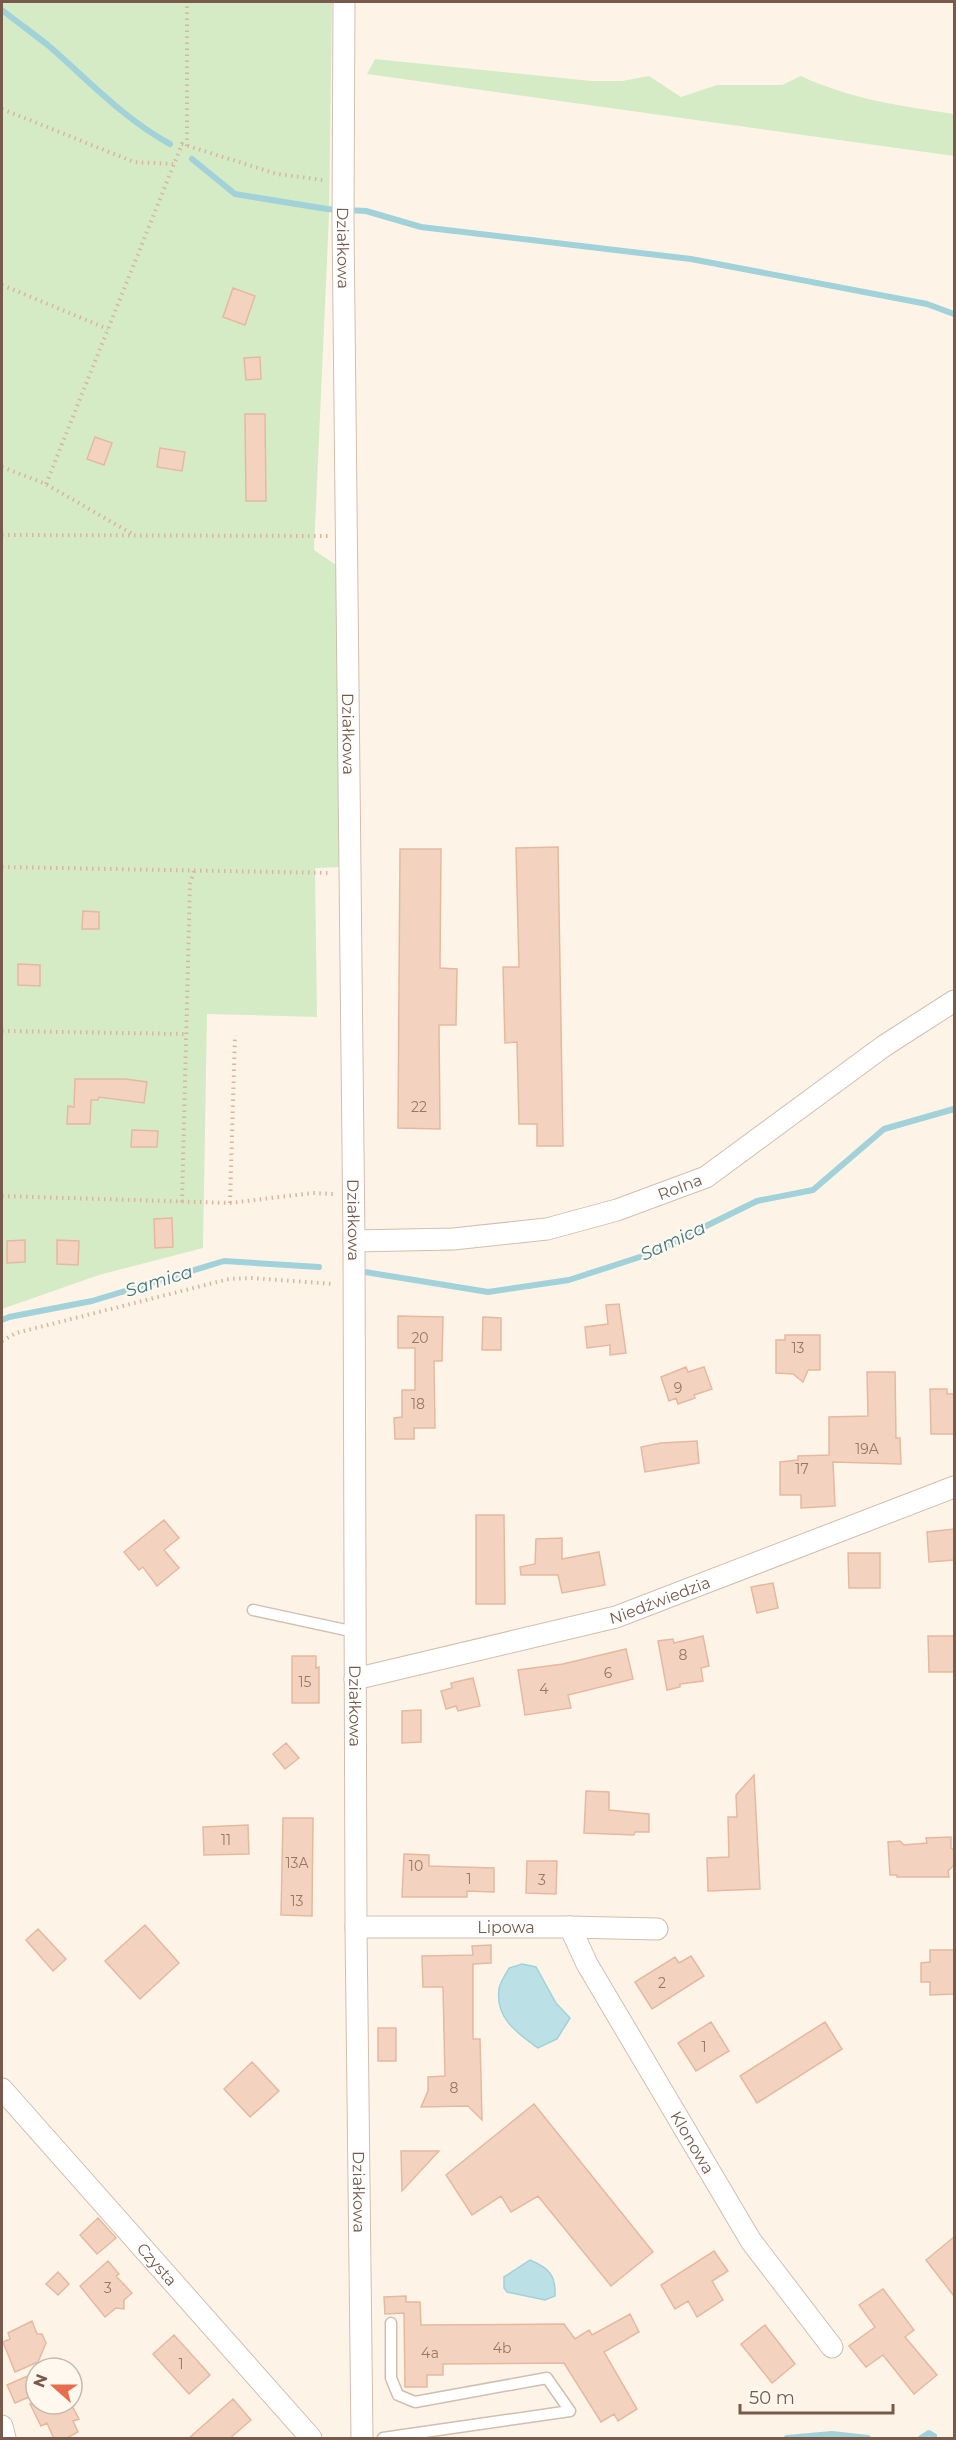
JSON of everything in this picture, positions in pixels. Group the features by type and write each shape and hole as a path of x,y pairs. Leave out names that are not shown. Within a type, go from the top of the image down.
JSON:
{"street":[{"name":"Działkowa","path":"344,2 343,222 354,1194 356,1927 362,2439"},
{"name":"Rolna","path":"354,1241 453,1239 547,1229 616,1210 706,1177 884,1046 954,1001"},
{"name":"Niedźwiedzia","path":"355,1679 616,1617 954,1487"},
{"name":"Lipowa","path":"356,1927 570,1926 657,1929"},
{"name":"Klonowa","path":"570,1926 587,1964 751,2241 832,2347"},
{"name":"Czysta","path":"2,2089 311,2439"},
{"path":"2,2426 5,2439"}],"lane":[{"path":"253,1610 355,1632"},
{"path":"382,2439 570,2411 547,2378 415,2402 398,2395 391,2379 391,2323"}],"path":[{"path":"187,146 188,2"},
{"path":"2,109 134,162 173,164"},
{"path":"46,484 182,144 278,174 343,188"},
{"path":"2,285 108,328"},
{"path":"2,467 46,484 135,535"},
{"path":"2,535 347,536"},
{"path":"2,867 314,873"},
{"path":"182,1202 190,884 194,871"},
{"path":"2,1030 186,1034"},
{"path":"230,1203 235,1035"},
{"path":"2,1196 230,1203 313,1193 354,1194"},
{"path":"2,1341 16,1333 229,1280 251,1278 354,1286"}],"green space":[{"path":"2,2 332,2 329,216 314,550 339,567 342,867 315,868 317,1017 207,1014 203,1248 99,1275 2,1309"},
{"path":"375,59 591,81 622,81 649,76 681,97 717,85 782,85 801,76 857,96 895,105 954,114 954,156 367,74"}],"water":[{"path":"522,1964 536,1967 556,2003 570,2018 557,2039 538,2048 509,2024 500,2008 502,1981 509,1968"},
{"path":"530,2260 547,2269 553,2277 555,2296 545,2300 507,2292 504,2288 504,2277"}],"building":[{"path":"233,288 255,296 245,325 223,317"},
{"path":"260,357 261,379 246,380 244,358"},
{"path":"245,414 265,414 266,501 246,501"},
{"path":"95,437 112,443 104,465 87,459"},
{"path":"160,448 185,452 182,471 157,467"},
{"path":"558,847 563,1146 537,1146 537,1124 519,1124 517,1042 505,1043 503,967 519,967 516,848"},
{"path":"400,849 441,849 440,968 457,969 456,1025 439,1025 440,1129 398,1128"},
{"path":"83,911 99,912 99,929 82,929"},
{"path":"18,964 40,965 40,986 18,985"},
{"path":"75,1079 125,1079 147,1082 144,1103 99,1097 98,1100 91,1100 90,1124 67,1124 68,1106 74,1107"},
{"path":"132,1130 158,1131 157,1147 131,1147"},
{"path":"172,1218 173,1247 155,1248 154,1219"},
{"path":"25,1240 25,1262 7,1263 7,1241"},
{"path":"57,1240 79,1241 78,1265 57,1264"},
{"path":"619,1304 626,1353 610,1355 610,1345 587,1348 585,1327 608,1324 606,1305"},
{"path":"398,1316 443,1317 442,1361 434,1361 435,1428 414,1428 414,1439 395,1439 394,1418 402,1417 402,1390 415,1390 415,1348 398,1348"},
{"path":"483,1317 501,1318 501,1350 482,1350"},
{"path":"785,1335 820,1335 820,1370 808,1370 803,1382 793,1374 776,1373 776,1340 785,1340"},
{"path":"686,1367 688,1372 704,1367 712,1389 678,1404 676,1398 669,1401 661,1377"},
{"path":"867,1372 895,1372 896,1438 900,1438 901,1464 833,1462 835,1506 801,1508 801,1495 780,1495 780,1462 798,1460 798,1456 829,1455 829,1417 868,1416"},
{"path":"930,1389 947,1389 947,1394 954,1394 954,1434 931,1434"},
{"path":"697,1441 699,1463 645,1472 641,1447 661,1443"},
{"path":"476,1515 504,1515 505,1604 476,1604"},
{"path":"164,1520 179,1538 164,1550 179,1568 157,1586 143,1567 139,1570 124,1552"},
{"path":"954,1529 954,1560 929,1562 927,1532"},
{"path":"562,1538 562,1559 599,1552 605,1585 562,1593 558,1575 521,1575 520,1567 535,1564 536,1539"},
{"path":"848,1553 880,1553 880,1588 849,1588"},
{"path":"773,1583 778,1608 757,1613 751,1587"},
{"path":"703,1636 709,1666 701,1668 703,1681 680,1684 680,1687 667,1690 658,1641 673,1639 674,1643"},
{"path":"928,1636 954,1636 954,1672 929,1672"},
{"path":"626,1649 633,1679 568,1695 571,1708 525,1715 518,1670 563,1664"},
{"path":"292,1656 316,1656 316,1668 319,1667 319,1703 292,1703"},
{"path":"473,1678 480,1706 458,1711 456,1706 446,1709 441,1691 452,1688 451,1683"},
{"path":"421,1710 421,1742 402,1743 402,1711"},
{"path":"286,1743 299,1758 285,1769 273,1754"},
{"path":"754,1775 760,1889 708,1891 707,1858 729,1857 728,1817 737,1817 736,1795"},
{"path":"586,1791 609,1792 609,1810 649,1814 649,1832 635,1832 634,1835 584,1833"},
{"path":"283,1818 313,1818 312,1916 281,1915"},
{"path":"248,1825 249,1854 204,1855 203,1827"},
{"path":"951,1837 954,1865 948,1871 949,1877 890,1875 888,1842 900,1841 904,1845 927,1843 926,1838"},
{"path":"404,1854 429,1855 429,1866 494,1868 494,1892 467,1891 467,1897 402,1897"},
{"path":"527,1861 557,1861 556,1894 526,1893"},
{"path":"145,1925 179,1963 140,1999 105,1961"},
{"path":"38,1929 66,1959 53,1971 26,1940"},
{"path":"491,1945 491,1963 473,1964 473,2039 480,2039 482,2120 468,2106 421,2107 428,2091 428,2077 445,2076 443,1987 423,1987 422,1956 473,1955 472,1946"},
{"path":"930,1950 954,1950 954,1994 930,1995 930,1982 921,1982 921,1963 930,1962"},
{"path":"691,1956 704,1976 652,2009 635,1982 675,1957 679,1963"},
{"path":"711,2022 729,2051 696,2071 678,2043"},
{"path":"825,2022 842,2049 757,2103 740,2076"},
{"path":"378,2028 396,2028 396,2061 378,2061"},
{"path":"252,2062 279,2091 250,2117 224,2089"},
{"path":"534,2104 653,2252 611,2286 538,2196 511,2212 501,2196 472,2215 446,2175"},
{"path":"401,2151 439,2151 402,2191"},
{"path":"98,2218 116,2238 97,2254 80,2235"},
{"path":"954,2237 954,2296 926,2260"},
{"path":"714,2251 728,2271 712,2281 723,2300 697,2317 688,2301 675,2309 661,2285"},
{"path":"108,2261 119,2274 116,2276 132,2293 124,2300 124,2309 116,2308 105,2317 80,2286"},
{"path":"58,2272 69,2284 58,2295 46,2284"},
{"path":"883,2289 914,2330 905,2337 937,2375 914,2394 883,2355 866,2367 849,2346 875,2327 859,2305"},
{"path":"406,2296 406,2302 420,2302 421,2325 564,2324 575,2339 589,2330 592,2335 630,2314 639,2332 604,2352 637,2409 618,2421 614,2414 601,2422 564,2363 443,2364 443,2375 427,2375 427,2387 405,2387 404,2313 385,2314 384,2297"},
{"path":"32,2321 37,2334 42,2334 46,2343 41,2356 24,2356 24,2368 15,2372 3,2342 10,2339 8,2333"},
{"path":"765,2325 795,2364 772,2383 741,2344"},
{"path":"174,2335 210,2375 189,2394 153,2354"},
{"path":"24,2378 24,2399 15,2403 7,2385"},
{"path":"233,2399 251,2420 229,2439 188,2439"},
{"path":"36,2416 77,2416 79,2419 73,2421 78,2432 65,2439 54,2439 47,2423 41,2426"}],"waterway":[{"path":"2,10 49,46 137,123 170,144"},
{"path":"192,159 235,194 327,209 366,211 421,227 691,259 927,304 954,314"},
{"name":"Samica","path":"365,1272 488,1292 569,1280 649,1254 757,1201 813,1190 884,1129 954,1109"},
{"name":"Samica","path":"2,1320 92,1301 224,1261 319,1267"},
{"path":"921,2438 929,2433 934,2436"},
{"path":"787,2438 832,2434 868,2438"}]}
